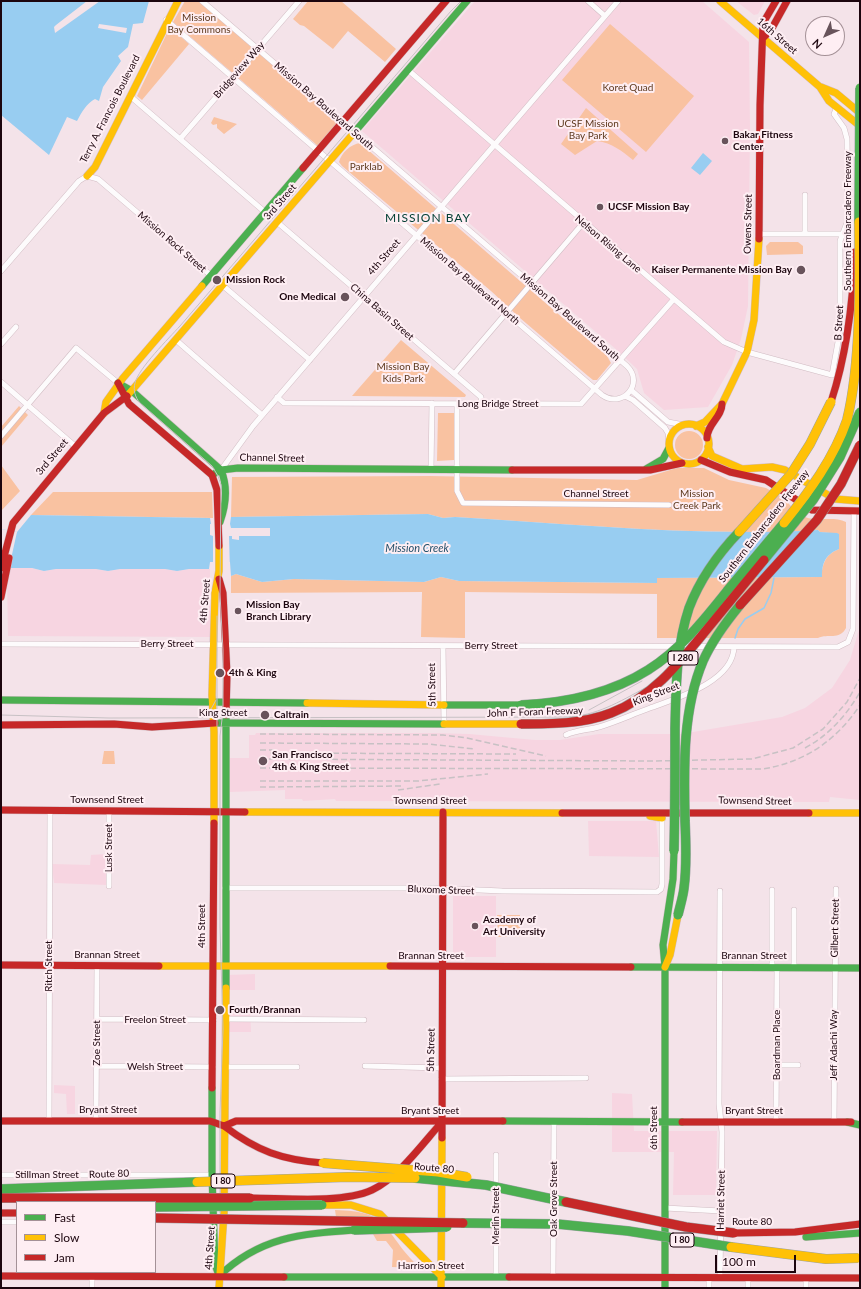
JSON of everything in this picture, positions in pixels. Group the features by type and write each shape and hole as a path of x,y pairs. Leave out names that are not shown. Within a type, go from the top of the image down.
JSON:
{"main road":[{"name":"Terry A. Francois Boulevard","path":"87,176 95,167 166,20 178,1"},
{"name":"3rd Street","path":"104,413 106,402 118,384 446,1"},
{"name":"16th Street","path":"720,1 820,87 829,101 860,126"},
{"name":"Owens Street","path":"708,442 707,430 722,410 722,404 747,352 757,302 760,105 763,23 776,1"},
{"path":"763,38 771,30 788,1"},
{"name":"3rd Street","path":"10,530 8,522 17,516 104,413 132,391 408,70 462,3"},
{"name":"16th Street","path":"820,87 836,93 860,113"},
{"name":"Southern Embarcadero Freeway","path":"444,705 521,705 567,702 601,693 633,679 662,661 692,633 814,483 840,437 854,392 859,337 860,88"},
{"path":"666,967 663,945 674,865 676,668 682,630 694,596 711,567 793,471 814,437 831,402 841,371 849,330 854,278 859,181"},
{"path":"118,384 132,391 221,470 212,475 124,398 118,384"},
{"name":"Owens Street","path":"696,426 708,419 717,406 722,404"},
{"name":"John F Foran Freeway","path":"444,724 572,724 596,719 626,708 639,701 660,684 681,661 813,500 840,457 860,412"},
{"path":"646,469 663,459 673,432 684,425 696,426 703,431 712,456 737,468 772,467 785,470 835,499 860,501"},
{"path":"669,444 672,456 682,463 694,463 701,460 708,442"},
{"path":"666,967 684,889 686,866 688,722 693,693 704,661 718,634 735,611 822,514 839,488 860,445"},
{"path":"701,460 730,472 770,482 812,510 857,511"},
{"name":"Channel Street","path":"221,470 646,469 651,471 674,462 682,463"},
{"name":"4th Street","path":"219,523 224,510 225,478 221,470"},
{"name":"4th Street","path":"212,475 217,490 219,523 219,573 223,593 227,702 225,812 226,1020 224,1213 222,1224 222,1260 219,1276 219,1288"},
{"path":"1,546 10,530"},
{"path":"1,597 3,594 3,566 10,530"},
{"name":"4th Street","path":"219,573 215,593 212,701 214,812 212,1214 214,1221 215,1264 219,1276"},
{"name":"King Street","path":"1,700 212,701 444,705"},
{"name":"King Street","path":"1,725 114,724 152,727 213,723 444,724"},
{"name":"Townsend Street","path":"1,810 214,812 632,812 662,815 860,813"},
{"name":"5th Street","path":"440,1288 442,1277 441,1079 443,812"},
{"name":"Brannan Street","path":"1,965 860,968"},
{"name":"6th Street","path":"665,1288 666,967"},
{"name":"Bryant Street","path":"1,1120 212,1121 224,1126 236,1121 847,1122 860,1124"},
{"path":"156,1207 322,1201 363,1194 381,1185 442,1122"},
{"path":"224,1126 244,1142 273,1156 304,1162 438,1172 471,1178 505,1189"},
{"name":"Route 80","path":"1,1189 372,1176 444,1180 505,1189 696,1229 734,1233 795,1232 860,1224"},
{"path":"1,1198 322,1201 351,1204 367,1208 380,1214 442,1277"},
{"path":"1,1213 16,1213"},
{"name":"I 80","path":"156,1218 506,1222 604,1228 784,1255 860,1258"},
{"path":"219,1276 232,1263 249,1251 279,1240 338,1232 433,1228 506,1222"},
{"path":"734,1233 805,1237 860,1233"},
{"name":"Harrison Street","path":"1,1276 860,1278"}],"street":[{"name":"Mission Bay Boulevard South","path":"202,1 621,361 632,372 634,380 631,390"},
{"name":"Bridgeview Way","path":"180,139 298,1"},
{"path":"588,1 605,16"},
{"name":"4th Street","path":"221,470 231,458 245,435 277,397 618,1"},
{"name":"Mission Bay Boulevard North","path":"166,20 596,389 611,399 620,399 625,396"},
{"name":"Nelson Rising Lane","path":"408,70 724,342 747,352 832,376"},
{"path":"130,96 266,213"},
{"name":"B Street","path":"832,376 840,331 840,241 848,220 847,139 844,128 834,114 837,107"},
{"name":"Terry A. Francois Boulevard","path":"1,271 72,190 87,176"},
{"name":"Mission Rock Street","path":"87,176 98,179 310,360"},
{"path":"805,195 805,234"},
{"name":"China Basin Street","path":"277,222 481,397 482,404"},
{"path":"454,374 584,222"},
{"path":"759,234 843,234"},
{"name":"Long Bridge Street","path":"277,397 284,403 577,405 585,401 596,389 674,299"},
{"path":"1,344 16,327"},
{"path":"176,340 262,415"},
{"path":"1,436 76,348 118,384"},
{"path":"1,382 76,447"},
{"path":"669,444 665,428 632,400 625,396 631,390 668,422 676,425 684,425"},
{"path":"431,470 432,403"},
{"path":"457,404 457,470"},
{"name":"Channel Street","path":"457,470 458,496 463,503 468,505 670,505"},
{"name":"Berry Street","path":"1,644 226,643 287,646 360,644 443,646 838,647 848,642 853,629 857,511"},
{"name":"5th Street","path":"443,646 444,724"},
{"name":"King Street","path":"566,735 608,724 689,693 708,683 726,666 733,656 734,647"},
{"name":"Ritch Street","path":"49,1121 50,810"},
{"name":"Lusk Street","path":"109,811 109,886"},
{"name":"Bluxome Street","path":"225,888 657,892 661,889 662,884 662,815"},
{"name":"Gilbert Street","path":"834,968 836,889"},
{"name":"Boardman Place","path":"772,890 775,968 776,1122"},
{"name":"Harriet Street","path":"720,891 720,1122 722,1132 720,1278"},
{"path":"794,910 794,968"},
{"name":"Zoe Street","path":"96,1121 97,966"},
{"name":"Jeff Adachi Way","path":"834,968 834,1122"},
{"name":"Freelon Street","path":"97,1020 214,1020"},
{"path":"226,1020 364,1020"},
{"path":"776,1065 798,1065"},
{"name":"Welsh Street","path":"97,1066 213,1067"},
{"path":"365,1066 442,1068"},
{"path":"225,1067 297,1067"},
{"path":"441,1079 586,1078"},
{"name":"Oak Grove Street","path":"553,1277 554,1122"},
{"name":"Merlin Street","path":"496,1155 496,1277"},
{"name":"Stillman Street","path":"1,1175 212,1175"},
{"path":"665,1208 721,1211"},
{"path":"156,1221 214,1221"},
{"path":"1,1222 16,1222"},
{"path":"92,1276 92,1288"},
{"path":"709,1278 709,1288"},
{"path":"748,1278 748,1288"},
{"path":"806,1278 806,1288"}],"shaded area":[{"name":"UCSF Mission Bay","path":"475,1 702,1 749,42 750,129 748,306 741,339 732,365 708,407 664,410 644,393 637,369 618,351 362,131"},
{"path":"736,1 765,1 758,14 754,15"},
{"path":"9,568 32,568 44,571 56,569 96,569 108,571 120,569 165,569 177,571 189,569 210,569 210,637 8,636 7,578"},
{"path":"860,626 860,800 830,797 829,802 336,801 335,799 303,801 302,799 285,799 285,790 230,792 230,758 249,758 249,735 255,735 256,733 433,733 469,734 535,740 560,740 599,734 681,734 782,717 805,708 832,688 850,660"},
{"path":"588,821 656,821 659,857 589,856"},
{"path":"106,854 107,885 54,883 52,864 90,865 91,855"},
{"name":"Academy of Art University","path":"453,896 496,896 496,957 453,957"},
{"path":"255,974 255,990 228,990 228,975"},
{"path":"250,1007 251,1032 229,1032 229,1008"},
{"path":"54,1085 75,1086 75,1114 67,1114 66,1094 54,1093"},
{"path":"612,1093 632,1094 634,1131 717,1131 716,1195 673,1195 674,1152 612,1152"}],"green space":[{"name":"Mission Bay Commons","path":"185,1 198,1 339,122 318,146 173,22"},
{"path":"308,1 341,1 396,49 385,62 348,31 333,49 293,19"},
{"name":"Koret Quad","path":"610,24 694,96 646,152 562,80"},
{"path":"170,27 189,44 142,100 137,96"},
{"name":"UCSF Mission Bay Park","path":"586,108 638,154 633,160 616,148 602,142 597,141 575,155 561,144"},
{"path":"214,117 237,124 224,134 217,128 217,124 213,125 211,123"},
{"name":"Parklab","path":"360,143 607,356 611,363 597,380 593,380 588,376 491,291 342,166 339,162 344,152 353,145"},
{"path":"770,242 798,242 803,246 803,254 767,255 766,246"},
{"name":"Mission Bay Kids Park","path":"401,340 466,395 465,397 352,396"},
{"path":"19,406 28,415 1,447 1,427"},
{"path":"438,413 455,413 454,460 437,461"},
{"path":"689,431 699,435 703,445 699,455 689,459 679,455 675,445 679,435"},
{"path":"1,465 20,491 1,511"},
{"name":"Mission Creek Park","path":"677,468 704,468 729,480 766,488 780,496 779,498 782,500 783,498 796,511 805,517 815,519 836,519 846,522 846,628 843,632 837,636 818,638 657,638 657,594 465,592 465,638 421,637 422,592 231,593 231,576 236,574 262,582 294,579 424,582 441,577 459,581 657,583 657,578 821,577 826,560 834,551 839,549 839,534 820,532 818,530 773,532 682,531 455,517 443,518 428,514 231,517 232,477 430,476 637,480"},
{"path":"53,492 212,492 213,518 31,515"},
{"path":"104,751 114,751 115,764 102,764"},
{"path":"497,915 520,915 520,937 498,937"},
{"path":"335,1210 353,1211 366,1214 376,1219 384,1225 416,1264 415,1268 392,1267 393,1250 386,1241 377,1241 370,1229 336,1217"}],"water":[{"path":"1,1 149,1 143,23 133,24 128,47 118,56 121,61 103,87 99,101 95,99 89,103 77,121 67,117 49,155 1,115"},
{"path":"703,153 712,161 700,175 691,168"},
{"name":"Mission Creek","path":"428,514 443,518 455,517 682,531 773,532 818,530 820,532 839,534 839,549 830,554 825,560 822,577 657,578 657,583 459,581 441,577 424,582 294,579 262,582 236,574 231,576 230,562 210,562 209,569 189,569 177,571 165,569 120,569 108,571 96,569 56,569 44,571 32,568 9,568 1,529 17,532 31,515 210,518 211,524 230,524 231,517"}],"pier":[{"path":"87,1 100,1 55,33 54,27 56,25"},
{"path":"99,24 127,28 126,33 98,28"},
{"path":"210,524 230,524 231,528 270,528 270,536 239,536 239,540 232,539 232,536 229,536 230,571 228,571 228,564 213,564 213,536 210,535"},
{"path":"1,529 17,532 9,568 1,568"}],"waterway":[{"path":"735,638 738,629 745,619 764,608 771,593 774,578"}],"tram line":[{"path":"220,1213 220,1112 223,1029 220,927 220,736 223,711 223,650 220,594 221,485 212,466 140,403 135,393 134,386 137,377 154,354 180,326 461,1"},
{"path":"217,616 217,726"},
{"path":"589,710 642,681"},
{"path":"1,715 109,718 566,717 597,711 645,688"},
{"path":"200,712 211,709 216,700"}],"railway":[{"path":"260,759 653,761 752,759 793,748 823,729 847,702 860,678"},
{"path":"805,748 822,737 843,717 860,692"},
{"path":"260,768 762,769 792,761 818,748 841,729 860,705"},
{"path":"260,734 443,735 467,738 546,756"},
{"path":"260,743 429,744 474,749"},
{"path":"260,750 276,750"},
{"path":"270,753 516,754"},
{"path":"260,781 418,781 488,774"},
{"path":"398,790 440,784"},
{"path":"260,787 404,786"}],"traffic: fast":[{"path":"352,135 467,1"},
{"path":"859,222 860,88"},
{"path":"202,286 303,168"},
{"path":"118,383 132,391 221,470 225,483 225,496 224,509 220,522"},
{"path":"764,560 813,500 840,457 860,412"},
{"path":"646,469 663,459 669,448"},
{"path":"212,475 221,470 238,468 512,470"},
{"path":"521,705 554,702 587,696 618,685 648,670 660,662 681,644 700,623 784,523"},
{"path":"674,851 676,698 681,638 689,608 698,587 717,558 739,532"},
{"path":"678,915 684,891 686,871 685,761 691,700 703,661 720,632 740,605"},
{"path":"1,700 307,703"},
{"path":"444,705 521,705"},
{"path":"226,715 226,988"},
{"path":"215,723 444,724"},
{"path":"665,967 663,945 673,879 674,851"},
{"path":"631,967 860,968"},
{"path":"665,967 665,1288"},
{"path":"212,1088 212,1175 215,1264 219,1276"},
{"path":"503,1121 682,1122"},
{"path":"847,1122 860,1125"},
{"path":"415,1178 486,1185 566,1202"},
{"path":"1,1189 197,1182"},
{"path":"156,1207 322,1205"},
{"path":"463,1223 557,1224 628,1231 731,1247"},
{"path":"354,1230 447,1227"},
{"path":"219,1276 234,1263 265,1245 298,1236 354,1230"},
{"path":"806,1237 860,1233"},
{"path":"284,1277 509,1277"}],"traffic: slow":[{"path":"87,176 95,167 178,1"},
{"path":"720,1 820,87 829,101 860,126"},
{"path":"821,87 836,93 860,113"},
{"path":"127,396 352,135"},
{"path":"784,523 803,499 828,461 842,434 847,420 855,373 859,322 859,222"},
{"path":"696,426 705,422 722,404 747,352 754,320 759,239"},
{"path":"104,413 106,402 123,378 202,286"},
{"path":"739,532 791,474 810,444 831,402"},
{"path":"689,424 697,426 703,430 707,436 709,444 707,452 703,458 697,462 689,464 681,462 675,458 671,452 669,444 671,436 675,430 681,426 689,424"},
{"path":"708,447 712,456 742,469 772,467 785,470 835,499 860,501"},
{"path":"214,823 214,732 212,695 215,593 219,571 219,546"},
{"path":"307,703 444,705"},
{"path":"444,724 521,724"},
{"path":"245,812 562,813"},
{"path":"809,813 860,813"},
{"path":"650,816 662,818"},
{"path":"665,967 670,955 678,915"},
{"path":"159,966 390,966"},
{"path":"219,1288 224,1213 226,988"},
{"path":"441,1288 442,1138"},
{"path":"323,1163 438,1172 467,1177"},
{"path":"197,1182 348,1177 415,1178"},
{"path":"322,1205 351,1205 380,1214 442,1277"},
{"path":"731,1247 826,1259 858,1258"}],"traffic: jam":[{"path":"303,168 446,1"},
{"path":"759,239 760,105 763,23 776,1"},
{"path":"763,38 771,30 787,1"},
{"path":"831,402 837,384 848,328 853,290 855,252"},
{"path":"118,383 129,404 212,475 217,490 219,546"},
{"path":"1,568 13,523 104,413 127,396"},
{"path":"707,438 709,429 720,413 722,404"},
{"path":"740,605 817,520 841,484 860,445"},
{"path":"701,460 730,472 766,480 812,510 860,511"},
{"path":"512,470 650,470 682,463"},
{"path":"1,597 9,558"},
{"path":"521,724 578,721 600,717 626,706 640,698 676,666 764,560"},
{"path":"219,579 223,593 227,674 226,715"},
{"path":"1,725 114,724 152,727 215,723"},
{"path":"1,810 245,812"},
{"path":"442,1138 443,812"},
{"path":"562,813 809,813"},
{"path":"212,1088 214,823"},
{"path":"1,965 159,966"},
{"path":"390,966 631,967"},
{"path":"1,1121 210,1121 224,1126"},
{"path":"224,1126 236,1121 503,1121"},
{"path":"250,1198 329,1199 345,1197 372,1190 401,1169 442,1122"},
{"path":"682,1122 851,1122"},
{"path":"224,1126 236,1135 270,1153 308,1162 323,1163"},
{"path":"1,1198 250,1198"},
{"path":"566,1202 686,1227 734,1233"},
{"path":"1,1213 16,1213"},
{"path":"156,1218 463,1223"},
{"path":"734,1233 795,1232 860,1224"},
{"path":"1,1276 284,1277"},
{"path":"509,1277 860,1278"}],"place":[{"name":"Bakar Fitness Center","path":"725,141"},
{"name":"UCSF Mission Bay","path":"600,207"},
{"name":"Kaiser Permanente Mission Bay","path":"801,270"},
{"name":"Mission Rock","path":"217,280"},
{"name":"One Medical","path":"345,297"},
{"name":"Mission Bay Branch Library","path":"238,611"},
{"name":"4th & King","path":"220,673"},
{"name":"Caltrain","path":"265,715"},
{"name":"San Francisco 4th & King Street","path":"263,761"},
{"name":"Academy of Art University","path":"475,926"},
{"name":"Fourth/Brannan","path":"220,1010"}],"district":[{"name":"MISSION BAY","path":"428,218"}]}
